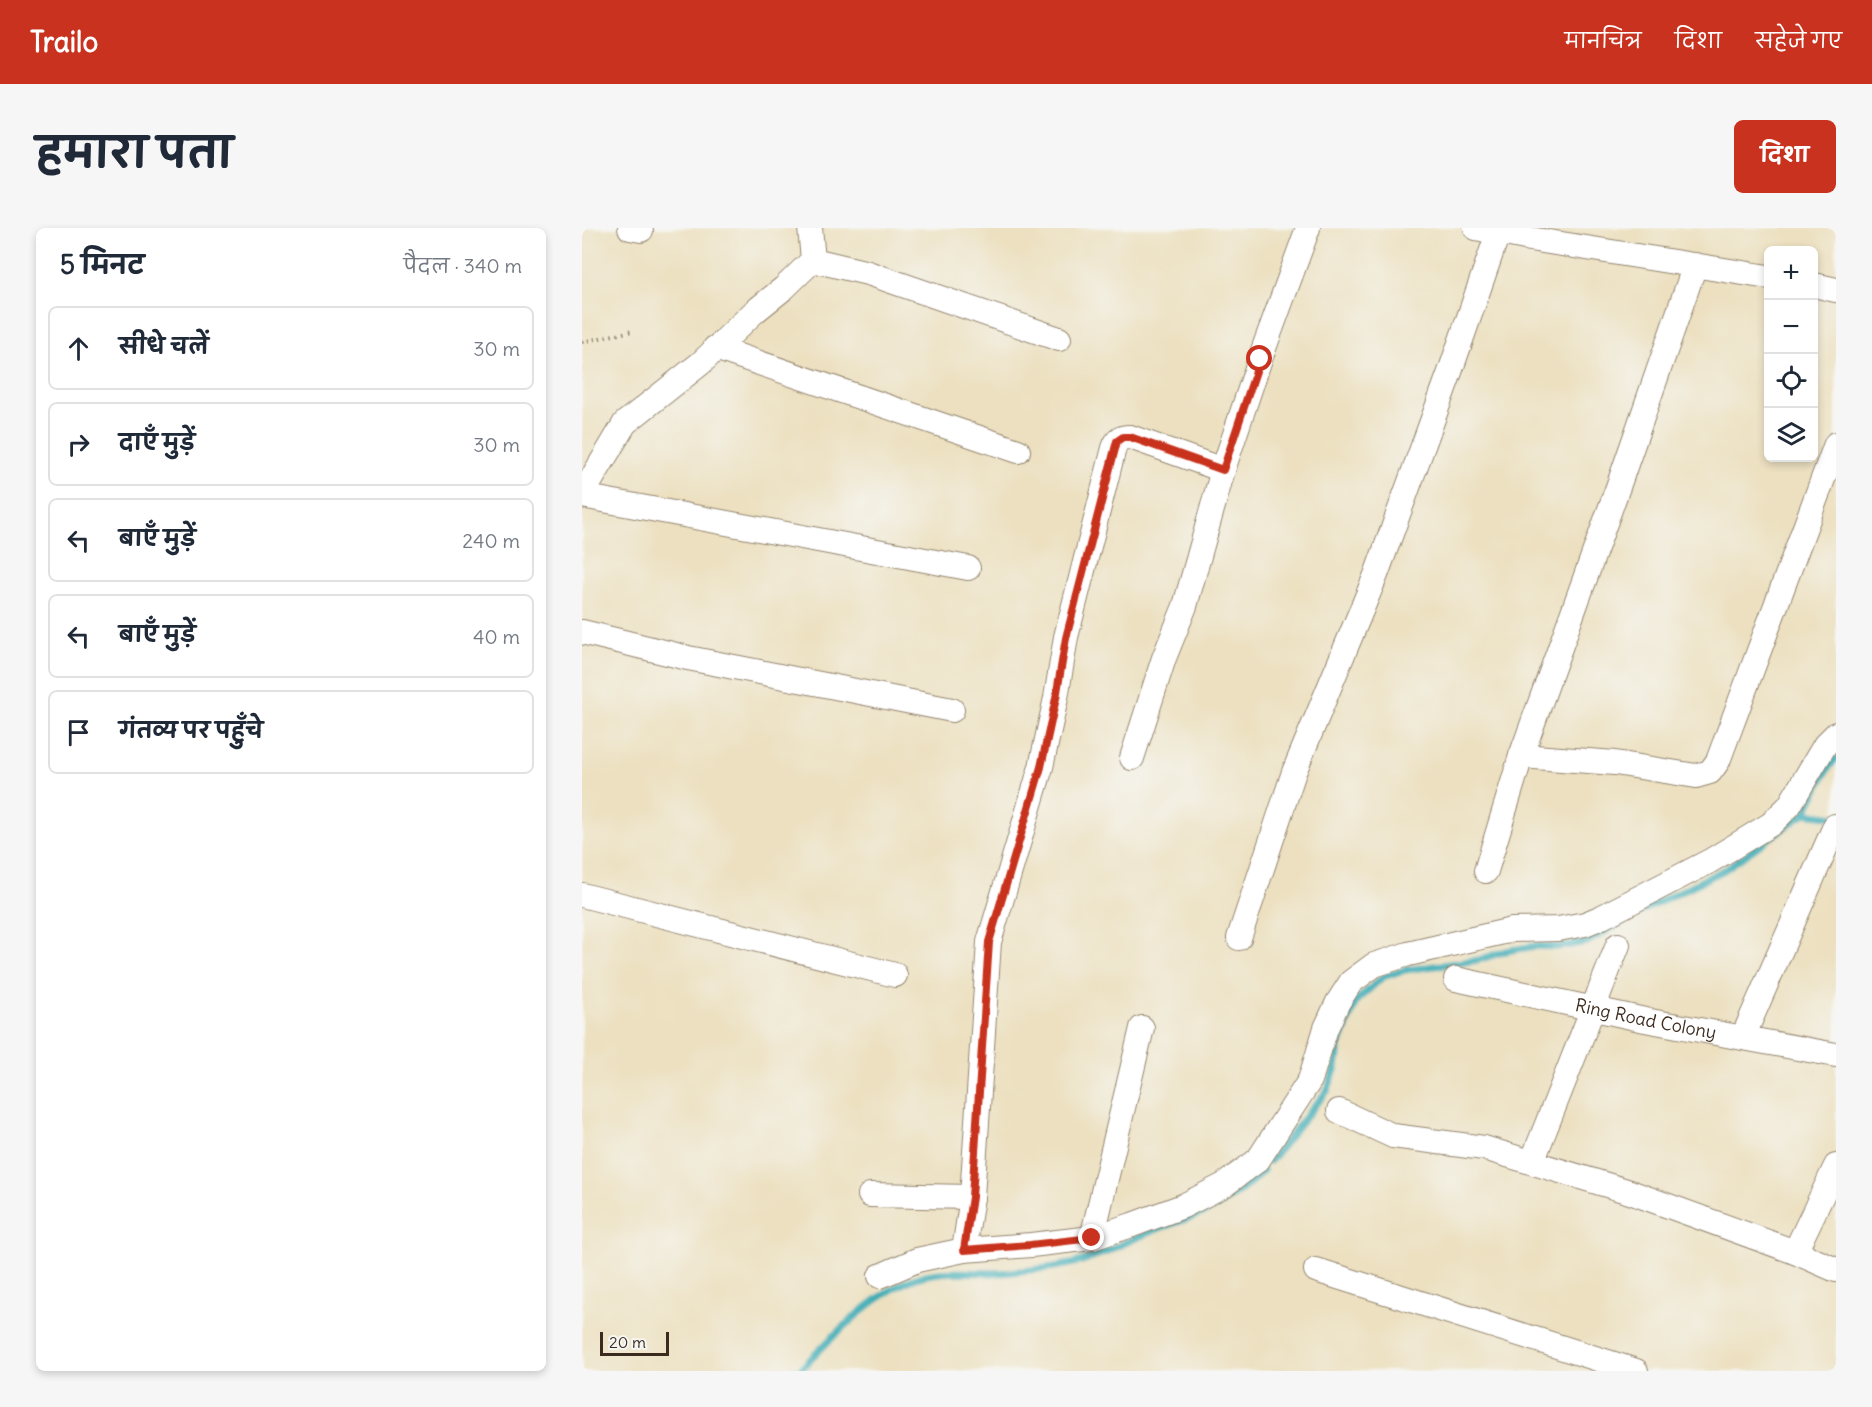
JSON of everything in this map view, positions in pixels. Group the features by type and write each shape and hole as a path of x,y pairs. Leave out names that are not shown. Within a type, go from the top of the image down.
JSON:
{"street":[{"path":"810,228 813,260"},
{"path":"1132,758 1164,658 1185,606 1223,470 1308,228"},
{"path":"1239,938 1294,772 1376,574 1450,372 1487,231 1584,237 1695,265 1764,276"},
{"path":"813,260 868,273 1059,339"},
{"path":"582,487 591,480 625,423 701,363 813,260"},
{"path":"1486,871 1521,756 1695,265"},
{"path":"1818,286 1836,290"},
{"path":"715,348 1018,451"},
{"path":"964,1250 972,1197 989,942 1041,767 1066,638 1114,448 1117,441 1123,437 1130,437 1223,470"},
{"path":"1521,756 1616,763 1696,776 1710,772 1718,761 1836,444"},
{"path":"582,496 968,568"},
{"path":"582,632 688,658 952,710"},
{"path":"880,1276 917,1260 964,1250 1092,1238 1132,1226 1183,1206 1224,1185 1258,1160 1310,1080 1326,1028 1338,1002 1351,982 1374,965 1407,954 1512,930 1558,929 1585,924 1602,917 1710,861 1771,824 1789,806 1825,745 1836,734"},
{"path":"1743,1037 1835,826"},
{"path":"582,895 895,975"},
{"path":"1532,1162 1618,945"},
{"name":"Ring Road Colony","path":"1456,980 1594,1009 1836,1054"},
{"path":"1092,1238 1142,1028"},
{"path":"1339,1111 1393,1136 1484,1148 1630,1192 1795,1252 1836,1270"},
{"path":"1795,1252 1836,1166"},
{"path":"870,1195 972,1197"},
{"path":"1316,1270 1636,1371"}],"path":[{"path":"582,342 632,331"}],"waterway":[{"path":"1805,813 1828,768 1836,758"},
{"path":"1270,1161 1327,1091 1336,1067 1339,1046 1356,1001 1383,977 1405,970 1478,960 1506,951 1535,946 1558,947 1587,942 1643,910 1724,870 1805,813 1836,817"},
{"path":"799,1371 866,1308 896,1287 911,1280 935,1273 999,1273 1036,1270 1087,1259 1209,1210 1234,1195 1263,1170"}],"route":[{"path":"1092,1238 964,1250 972,1197 989,942 1041,767 1066,638 1117,441 1123,437 1130,437 1223,470 1260,359"}]}
